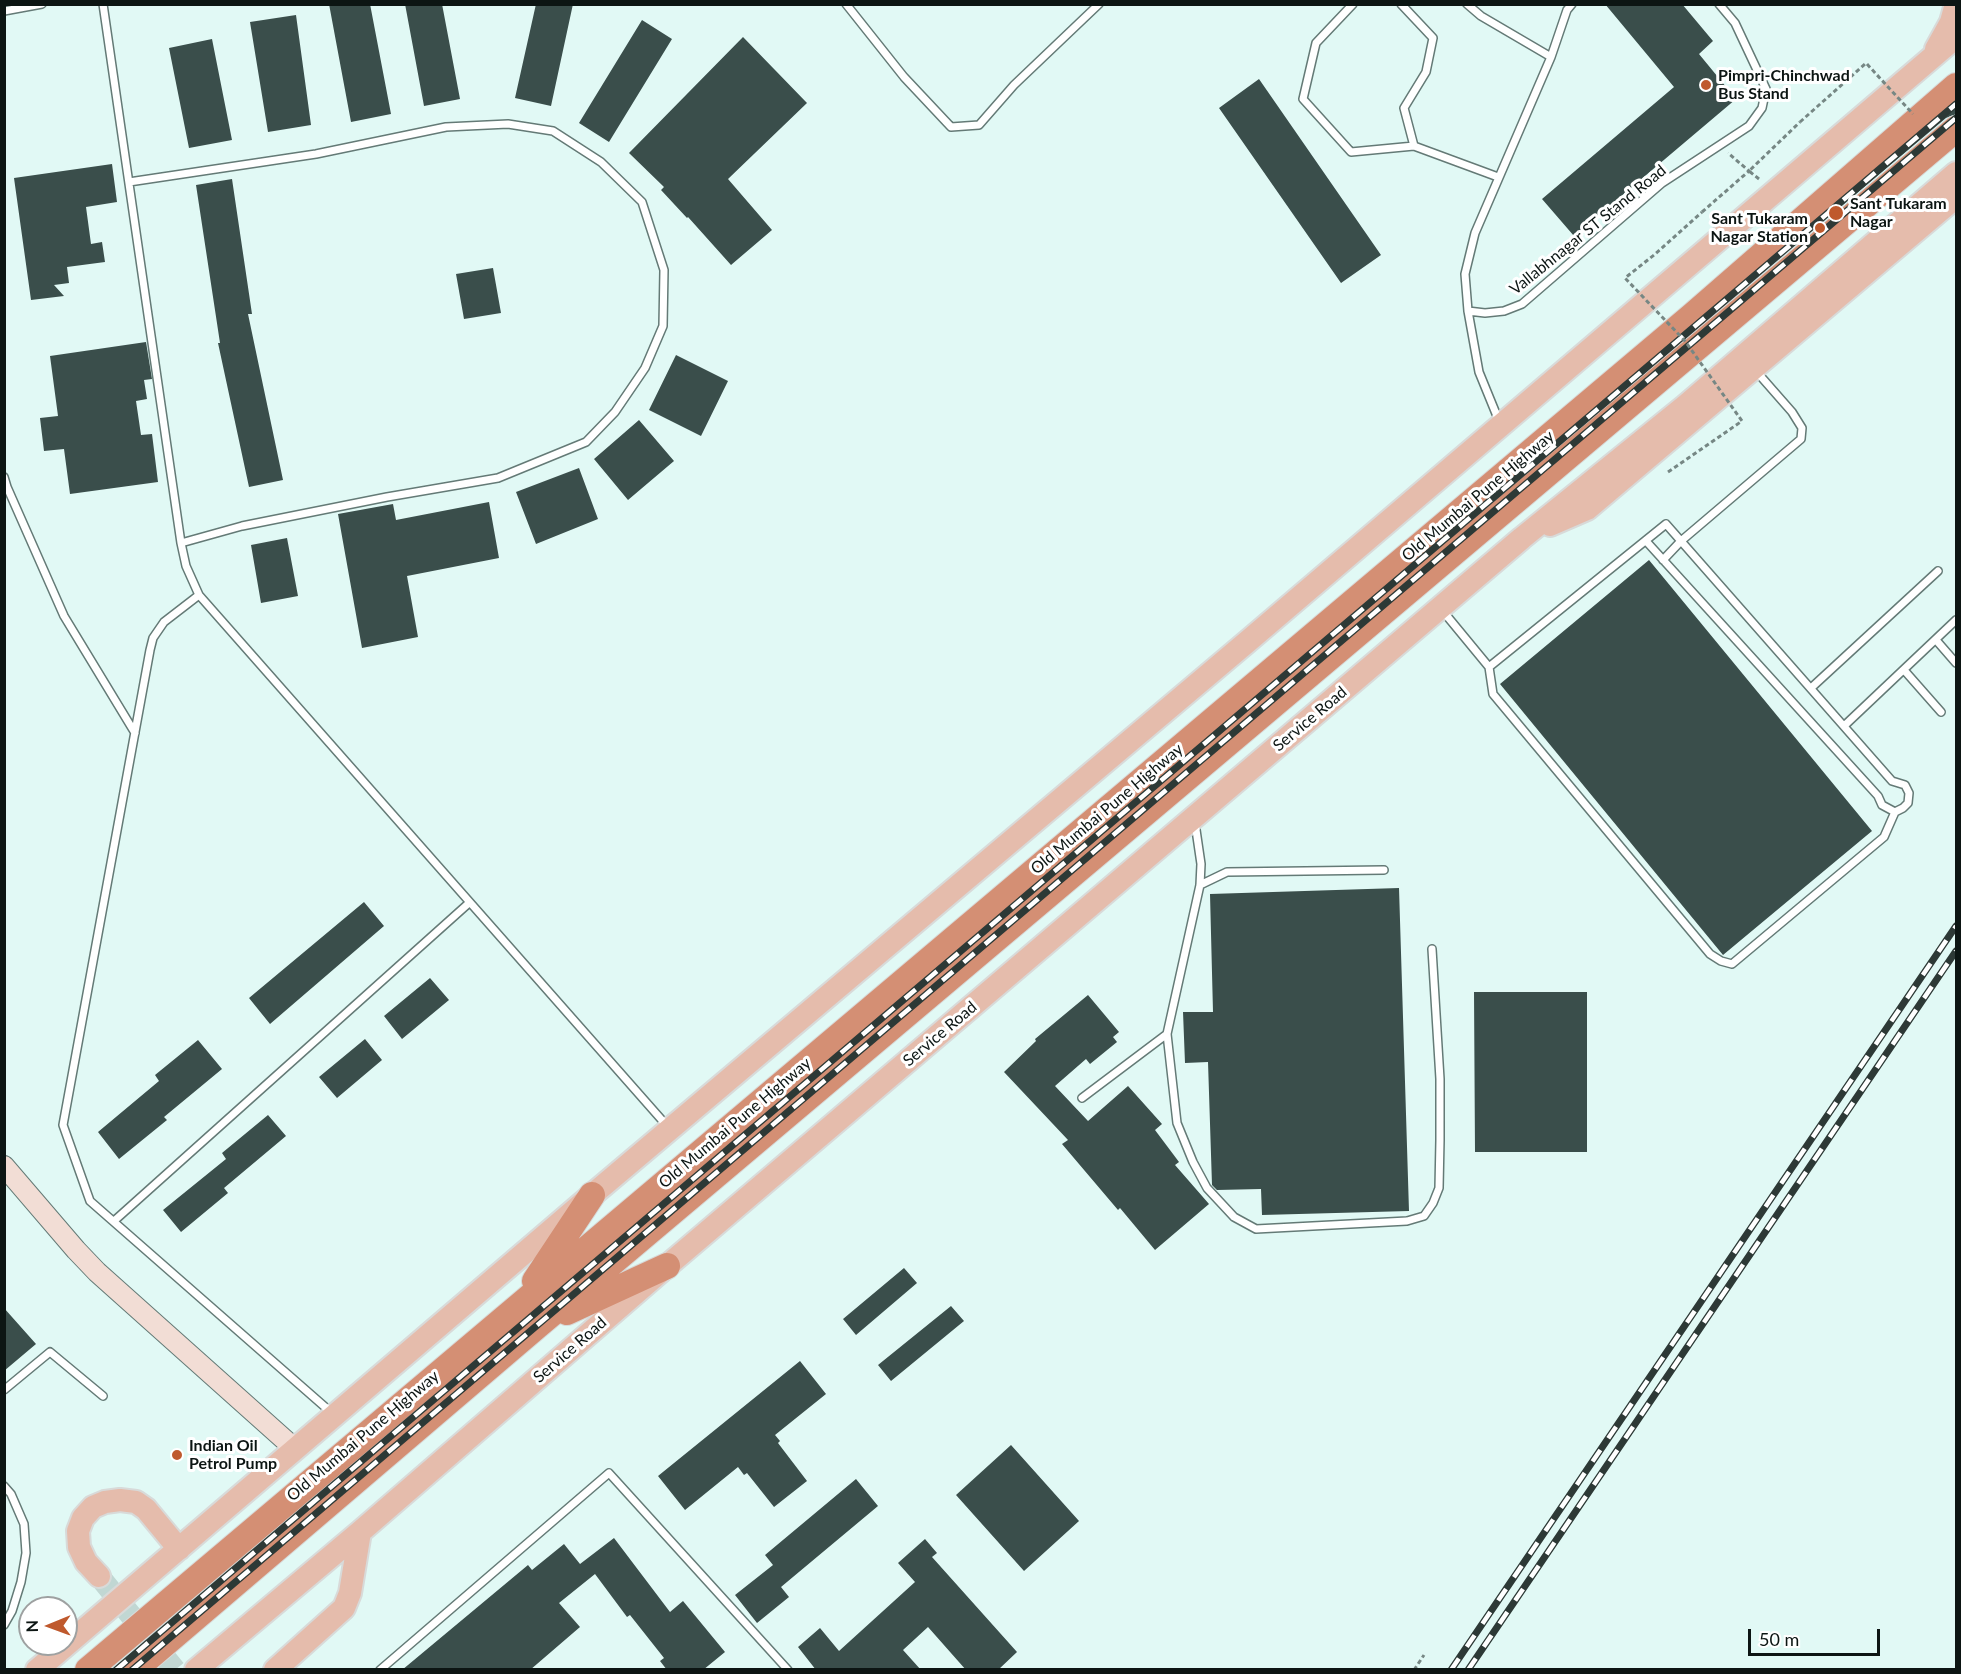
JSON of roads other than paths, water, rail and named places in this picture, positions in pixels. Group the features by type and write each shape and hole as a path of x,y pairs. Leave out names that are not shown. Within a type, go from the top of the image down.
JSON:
{"highway":[{"name":"Old Mumbai Pune Highway","path":"88,1670 1692,316 1956,86"},
{"name":"Old Mumbai Pune Highway","path":"134,1670 538,1325 1956,129"},
{"path":"518,1306 592,1195"},
{"path":"538,1325 667,1266"}],"main road":[{"path":"1929,60 1951,22 1956,4"},
{"path":"37,1670 592,1195 1501,426 1956,37"},
{"name":"Service Road","path":"196,1670 1522,538 1684,406 1956,173"},
{"path":"1522,538 1587,509 1956,197"},
{"path":"99,1576 86,1562 79,1547 78,1531 82,1518 93,1506 120,1500 136,1502 146,1509 179,1549"},
{"path":"275,1670 344,1608 350,1593 360,1532"}],"street":[{"path":"4,1166 97,1272 295,1449"}],"lane":[{"path":"4,11 42,4"},
{"path":"103,4 182,543 186,566 199,595 670,1129"},
{"path":"846,4 904,77 951,127 979,125 1014,85 1099,4"},
{"path":"1353,4 1316,43 1303,99 1351,152 1414,146 1498,177"},
{"path":"1401,4 1433,38 1426,72 1404,108 1414,146"},
{"path":"1467,4 1481,16 1551,57"},
{"path":"1501,426 1479,372 1468,311 1465,274 1475,232 1551,57 1567,10 1572,4"},
{"name":"Vallabhnagar ST Stand Road","path":"1468,311 1485,313 1504,311 1522,304 1662,183 1749,126 1762,108 1766,89 1735,23 1719,4"},
{"path":"129,182 316,154 446,127 508,124 553,131 602,162 642,201 664,270 663,326 645,368 615,412 586,442 498,478 387,497 253,524 182,543"},
{"path":"1663,560 1681,541 1801,439 1802,428 1792,412 1754,368"},
{"path":"4,477 64,616 135,733"},
{"path":"1440,608 1489,667 1493,694 1710,954 1721,961 1732,964 1884,837 1895,812 1908,803 1909,793 1905,785 1892,781 1666,524 1489,667"},
{"path":"1646,541 1878,796 1882,805 1895,812"},
{"path":"1811,688 1938,571"},
{"path":"199,595 164,622 153,638 63,1125 90,1201 335,1415"},
{"path":"1844,726 1956,620"},
{"path":"1936,640 1956,663"},
{"path":"1904,670 1941,712"},
{"path":"1195,817 1201,864 1200,885 1167,1034 1177,1123 1193,1162 1207,1188 1234,1217 1256,1229 1407,1221 1424,1216 1439,1188 1440,1079 1432,949"},
{"path":"1200,885 1227,872 1384,870"},
{"path":"114,1221 469,903"},
{"path":"1082,1098 1167,1034"},
{"path":"4,1390 50,1352 103,1396"},
{"path":"380,1670 609,1473 788,1670"},
{"path":"4,1486 11,1494 24,1524 26,1554 21,1582 12,1611 4,1625"},
{"path":"4,1499 11,1494"}],"tunnel":[{"path":"99,1576 175,1670"}],"railway":[{"path":"116,1670 1956,104"},
{"path":"132,1670 1956,118"},
{"path":"1451,1670 1956,926"},
{"path":"1468,1670 1956,951"}],"place":[{"name":"Pimpri-Chinchwad Bus Stand","path":"1706,85"},
{"name":"Sant Tukaram Nagar","path":"1836,213"},
{"name":"Sant Tukaram Nagar Station","path":"1820,228"},
{"name":"Indian Oil Petrol Pump","path":"177,1455"}]}
